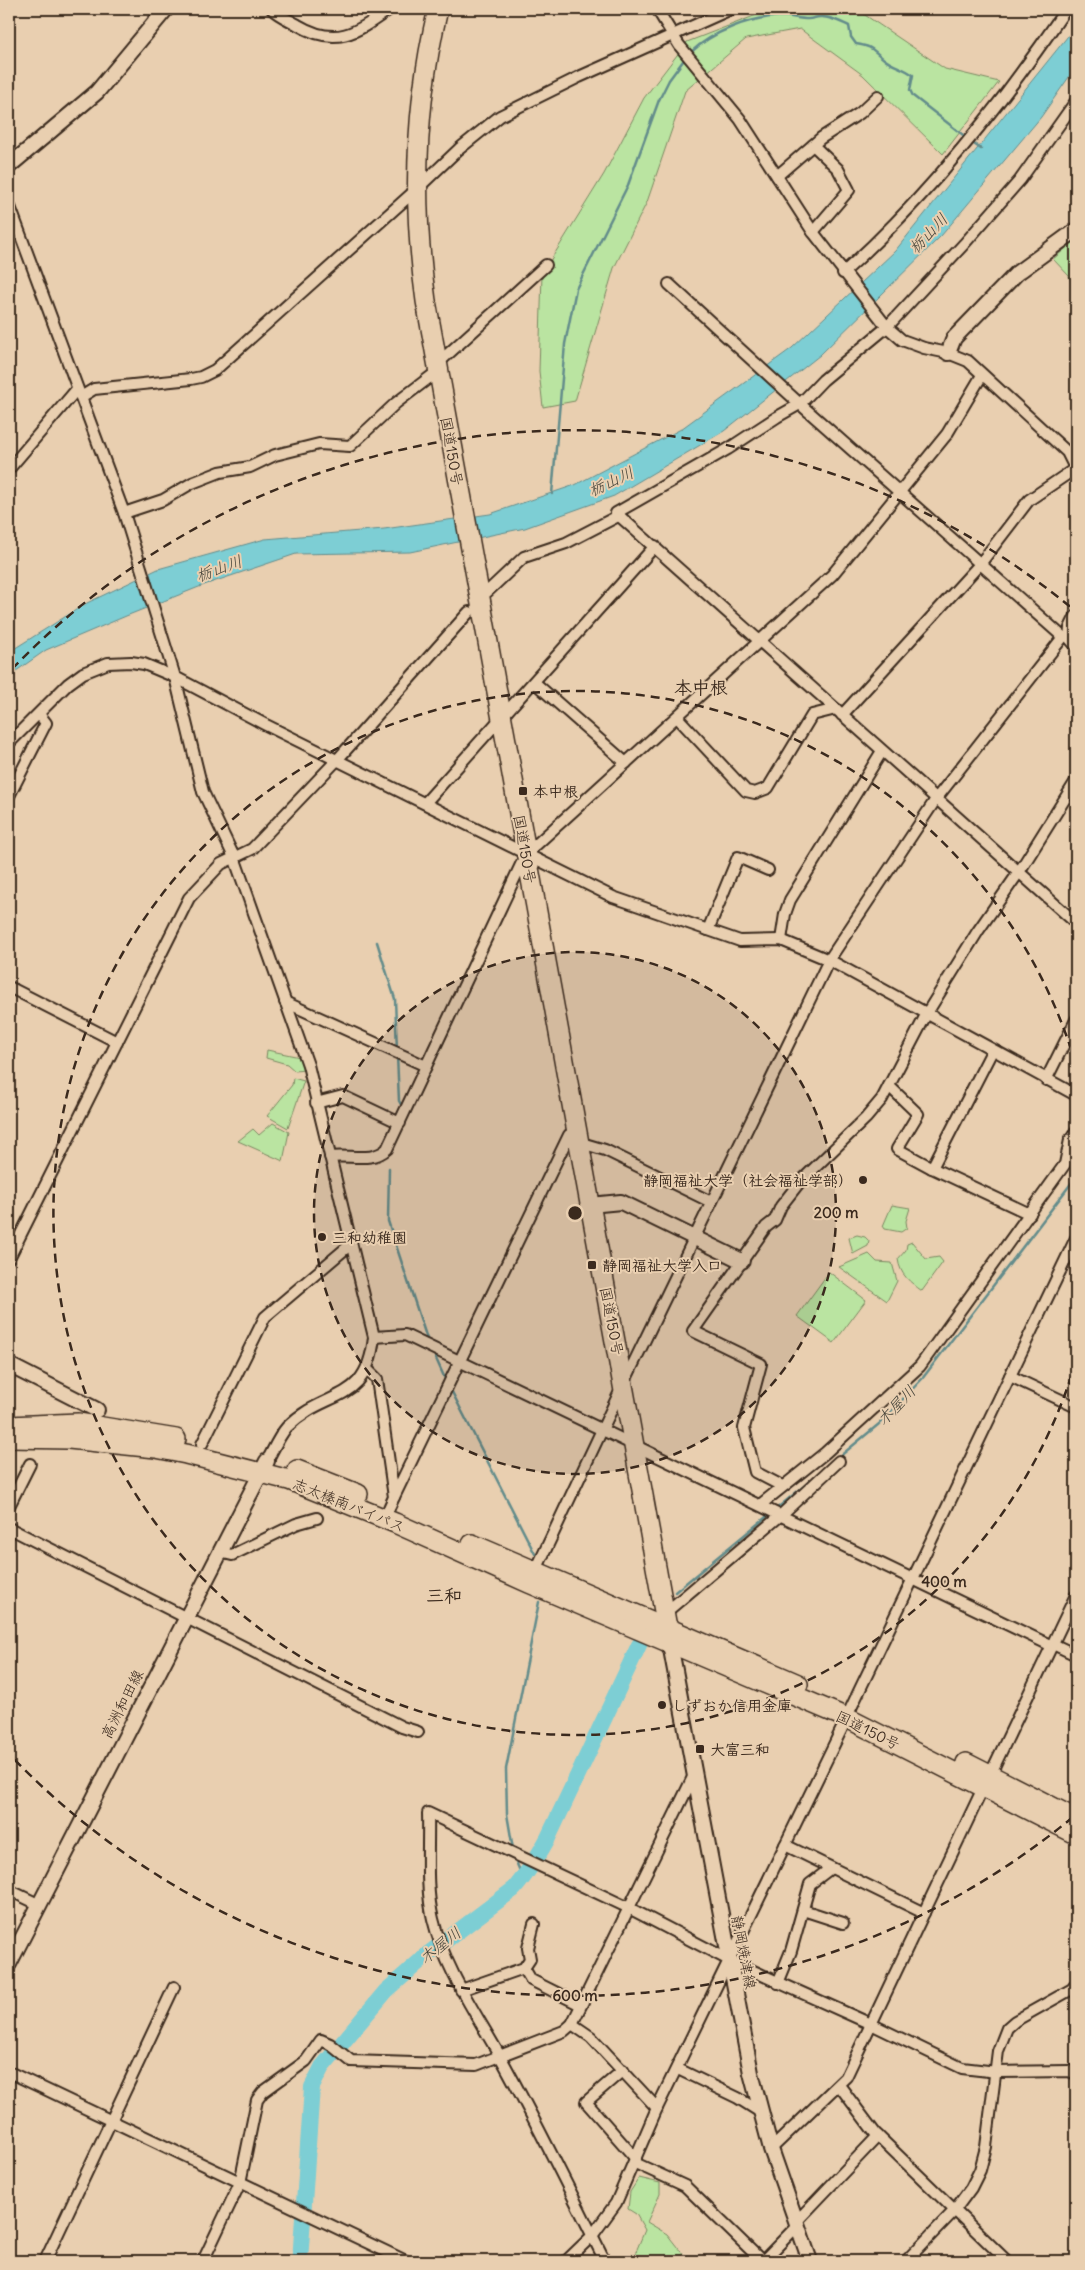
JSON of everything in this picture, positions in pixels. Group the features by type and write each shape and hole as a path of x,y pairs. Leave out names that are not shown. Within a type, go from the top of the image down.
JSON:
{"highway":[{"name":"国道150号","path":"438,9 425,71 422,100 417,189 420,257 437,367 470,551 668,1628 987,1780 1076,1818"},
{"name":"志太榛南バイパス","path":"9,1426 78,1424 157,1435 202,1444 264,1467 290,1480 369,1512 668,1628"},
{"name":"志太榛南バイパス","path":"9,1438 68,1439 156,1448 327,1480 391,1503 668,1628"},
{"name":"国道150号","path":"987,1780 1076,1834"}],"main road":[{"path":"9,166 97,92 166,9"},
{"path":"948,353 954,338 1017,273 1076,230"},
{"path":"590,1205 620,1202 742,1260"},
{"path":"9,1365 97,1410"},
{"name":"高洲和田線","path":"9,1964 185,1617 264,1467"},
{"name":"静岡焼津線","path":"668,1628 751,2073 771,2148 810,2261"}],"street":[{"path":"272,9 304,29 319,36 333,38 363,28 390,9"},
{"path":"657,9 679,45 740,120 813,232 885,326 902,340 924,348 948,353 968,361 1067,452 1076,469 1029,500 980,564 839,712 812,715 768,788 756,793 746,791 676,717"},
{"path":"9,469 79,393 94,389 190,380 215,370 417,189 459,148 500,116 672,34 731,9"},
{"path":"845,275 945,171 1013,83 1066,9"},
{"path":"777,176 813,145 860,113 878,96"},
{"path":"1076,101 1020,180 964,244 885,326 777,417 728,449 616,512 1076,923"},
{"path":"813,145 838,168 849,190 813,232"},
{"path":"9,204 124,513 175,677 203,792 234,857 308,1065 374,1337 372,1358 360,1380 345,1392 305,1413 286,1428 264,1467"},
{"path":"124,513 163,500 192,483 220,472 250,466 275,455 318,444 350,446 546,265"},
{"path":"669,284 797,402 980,564 1066,635 1076,646"},
{"path":"330,1157 370,1157 381,1154 387,1149 526,854 832,575 947,434 982,375"},
{"path":"487,592 524,557 566,543 620,515"},
{"path":"425,803 655,546"},
{"path":"9,1258 189,898 221,864 252,849 337,760 469,612"},
{"path":"536,1570 624,1383 829,960 936,799 1066,635 1076,616"},
{"path":"9,743 68,684 82,673 108,663 144,664 175,677 613,897 740,942 781,940 829,960 1076,1096"},
{"path":"534,682 626,763"},
{"path":"9,796 46,723 39,714"},
{"path":"781,940 785,914 790,900 882,751"},
{"path":"782,1486 755,1472 744,1428 761,1364 693,1331 766,1227 774,1220 781,1206 798,1183 866,1118 889,1086 927,1013 978,931 1019,872 1076,782"},
{"path":"708,930 738,857 768,870"},
{"path":"9,987 117,1042"},
{"path":"285,1002 426,1066"},
{"path":"1046,1080 1076,1020"},
{"path":"932,1168 992,1051"},
{"path":"889,1086 918,1114 897,1149 932,1168 1030,1214"},
{"path":"316,1103 343,1096 400,1123"},
{"path":"760,1505 825,1453 920,1366 1065,1164 1070,1140 1076,1132"},
{"path":"391,1503 569,1135 578,1137 711,1202"},
{"path":"566,2261 592,2236 616,2203 658,2108 1076,1238"},
{"path":"202,1444 265,1317 351,1244"},
{"path":"374,1337 406,1335 780,1516 1076,1655"},
{"path":"367,1369 377,1379 391,1503"},
{"path":"1010,1376 1076,1406"},
{"path":"668,1628 780,1516 839,1461"},
{"path":"9,1506 30,1464"},
{"path":"219,1552 232,1555 296,1524 317,1518"},
{"path":"9,1528 402,1727 418,1732"},
{"path":"771,2148 846,2077 1076,1595"},
{"path":"202,2261 240,2183 257,2100 263,2092 306,2061 320,2040 330,2044 350,2061 476,2065 564,2031 572,2024 694,1774"},
{"path":"605,2261 549,2149 500,2057 461,1990 437,1937 432,1916 430,1892 428,1813 527,1862 628,1908 729,1960 872,2024 962,2068 997,2072 1069,2071 1076,2074"},
{"path":"785,1846 924,1912"},
{"path":"778,1983 791,1951 810,1884 831,1868"},
{"path":"9,1890 38,1904"},
{"path":"803,1910 843,1923"},
{"path":"461,1990 524,1968 530,1959 528,1948 534,1924"},
{"path":"524,1968 531,1980 581,2005"},
{"path":"906,2261 954,2211 971,2188 980,2170 986,2147 997,2072 998,2051 1007,2028 1015,2021 1072,1989 1076,1984"},
{"path":"45,2261 174,1987"},
{"path":"572,2024 591,2037 658,2108"},
{"path":"678,2069 738,2098 762,2113"},
{"path":"623,2070 586,2102 636,2161 685,2186 763,2261 878,2136"},
{"path":"9,2072 406,2261"},
{"path":"839,2085 878,2136 1007,2261"}],"green space":[{"path":"772,9 856,9 945,69 999,82 943,154 863,75 800,29 746,39 685,91 647,202 614,268 575,401 543,407 539,371 542,274 604,174 644,98 687,42"},
{"path":"1076,240 1076,293 1069,276 1053,259"},
{"path":"267,1050 300,1057 305,1070 295,1071 287,1064 266,1058"},
{"path":"293,1078 304,1081 288,1128 267,1116 292,1085"},
{"path":"273,1123 289,1132 283,1161 238,1141 253,1129 259,1135"},
{"path":"892,1205 910,1208 906,1221 907,1228 901,1232 885,1229 883,1226"},
{"path":"857,1235 865,1237 869,1241 868,1246 853,1254 849,1238"},
{"path":"912,1242 926,1259 939,1257 943,1262 922,1291 906,1278 899,1265 898,1259 906,1250 907,1244"},
{"path":"869,1254 877,1262 892,1263 897,1281 887,1301 839,1267"},
{"path":"829,1272 866,1300 834,1343 797,1316"},
{"path":"639,2178 660,2183 660,2194 647,2222 667,2234 688,2261 632,2261 645,2230 636,2214 628,2209 630,2192"}],"water":[{"name":"栃山川","path":"1076,26 1076,67 1041,117 941,236 820,355 724,431 614,496 525,528 410,552 296,554 204,585 46,650 9,676 9,652 87,603 158,569 265,539 384,529 490,514 575,485 681,429 792,348 895,251"}],"waterway":[{"path":"280,9 306,23"},
{"path":"370,17 381,9"},
{"path":"690,53 709,38 744,23 781,16 805,19 831,18 849,26 851,37 856,44 869,47 887,61 913,75 910,90 913,96 967,138"},
{"path":"552,494 565,344 576,289 628,185 659,100 669,80 686,57"},
{"path":"971,142 981,149"},
{"path":"377,942 395,999 397,1050"},
{"path":"435,1060 455,1017"},
{"path":"397,1055 399,1101 403,1108"},
{"path":"418,1094 428,1074"},
{"path":"389,1168 388,1221 428,1342"},
{"name":"木屋川","path":"839,1457 879,1424 922,1379 1076,1177"},
{"path":"433,1352 446,1381"},
{"path":"450,1388 535,1554"},
{"name":"木屋川","path":"775,1510 815,1477"},
{"name":"木屋川","path":"675,1592 771,1513"},
{"path":"513,1849 507,1814 506,1769 539,1602"},
{"name":"木屋川","path":"300,2261 312,2087 322,2067 386,1991 428,1954 514,1889 524,1877 548,1838 639,1645"},
{"path":"514,1857 523,1878"}],"place":[{"name":"本中根","path":"523,791"},
{"name":"静岡福祉大学（社会福祉学部）","path":"863,1180"},
{"name":"三和幼稚園","path":"322,1237"},
{"name":"静岡福祉大学入口","path":"592,1265"},
{"name":"しずおか信用金庫","path":"662,1705"},
{"name":"大富三和","path":"700,1749"}],"district":[{"name":"本中根","path":"701,687"},
{"name":"三和","path":"444,1595"}]}
